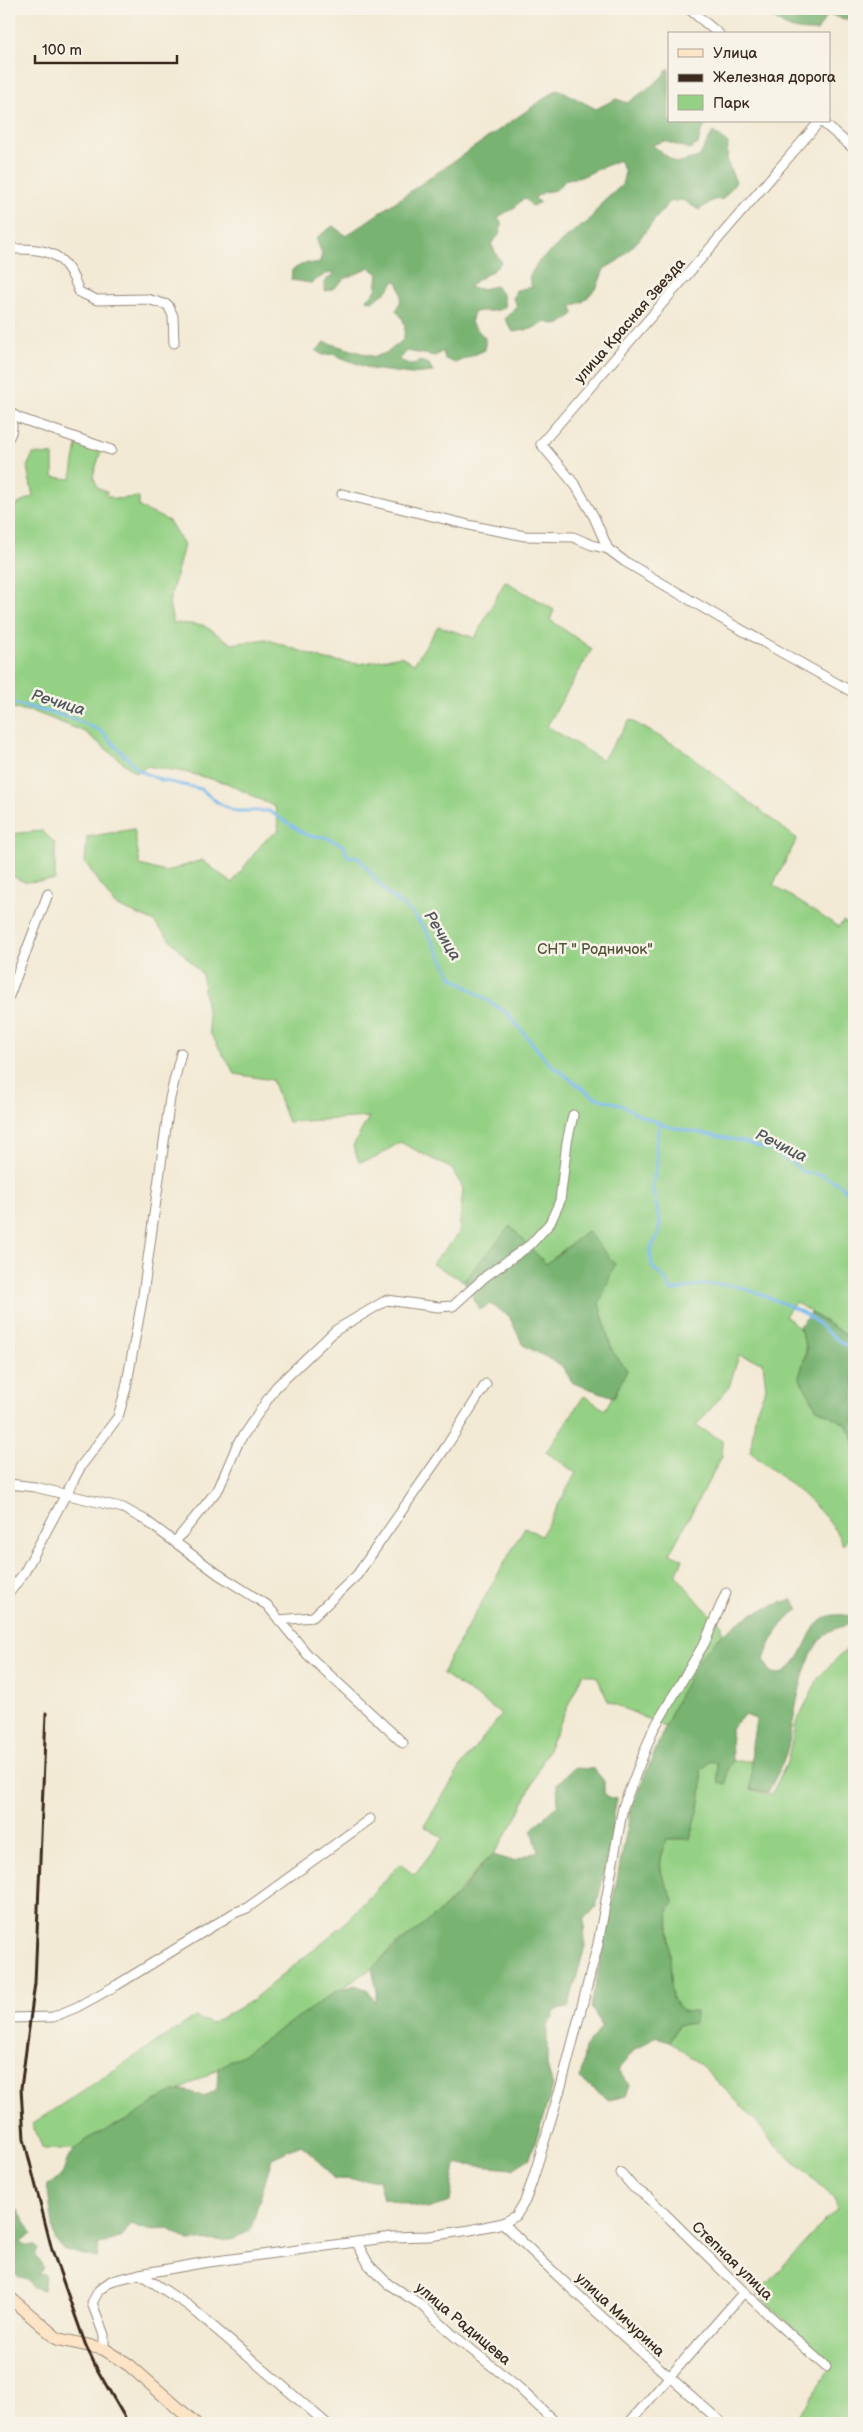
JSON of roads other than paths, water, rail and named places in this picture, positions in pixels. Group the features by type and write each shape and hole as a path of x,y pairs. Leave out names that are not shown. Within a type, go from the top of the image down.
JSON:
{"street":[{"path":"690,9 717,32"},
{"name":"улица Красная Звезда","path":"608,548 594,517 576,486 541,444 820,122"},
{"path":"822,122 854,149"},
{"path":"9,249 40,250 64,260 73,274 79,292 97,300 147,299 168,305 173,316 174,343"},
{"path":"9,413 13,423 13,431 9,438"},
{"path":"9,413 111,450"},
{"path":"342,494 472,526 525,536 573,537 592,545 608,548 624,560 724,620 854,693"},
{"path":"9,996 48,894"},
{"path":"9,1593 24,1574 81,1466 118,1417 126,1388 155,1222 170,1098 181,1053"},
{"path":"175,1542 218,1488 238,1443 276,1387 336,1330 387,1300 438,1308 453,1306 486,1276 530,1245 550,1223 560,1201 567,1142 574,1115"},
{"path":"279,1620 313,1617 357,1575 446,1447 486,1384"},
{"path":"9,1484 35,1487 66,1496 123,1508 145,1520 218,1574 267,1605 308,1655 403,1744"},
{"path":"104,2349 104,2335 92,2303 99,2290 111,2281 202,2263 392,2237 429,2236 503,2223 516,2216 525,2201 562,2083 598,1944 624,1807 653,1730 705,1642 726,1593"},
{"path":"9,2018 54,2017 109,1990 234,1913 246,1908 370,1819"},
{"name":"Степная улица","path":"621,2173 634,2187 650,2198 744,2292 826,2366"},
{"name":"улица Мичурина","path":"503,2223 536,2256 669,2378 722,2423"},
{"name":"улица Радищева","path":"357,2243 369,2265 388,2284 420,2304 453,2335 517,2386 556,2423"},
{"path":"140,2274 189,2306 326,2423"},
{"path":"629,2423 744,2292"},
{"path":"9,2297 58,2339 104,2349 128,2365 195,2423"}],"waterway":[{"name":"Речица","path":"9,702 72,718 101,731 140,771 161,780 201,789 217,802 234,811 269,811 308,836 326,837 344,846 348,857 357,856 387,893 412,913 427,932 453,978 507,1013 548,1062 596,1098 619,1104 641,1116 670,1127 741,1141 769,1150 792,1163 802,1172 822,1175 841,1185 854,1201"},
{"path":"659,1123 656,1145 657,1166 652,1186 660,1223 658,1235 650,1250 652,1267 664,1278 672,1291 715,1284 729,1285 747,1290 804,1314 836,1339 854,1349"}],"railway":[{"path":"46,1713 35,1983 21,2088 24,2139 52,2250 86,2346 128,2423"}],"park label":[{"name":"СНТ \" Родничок\"","path":"595,949"}]}
